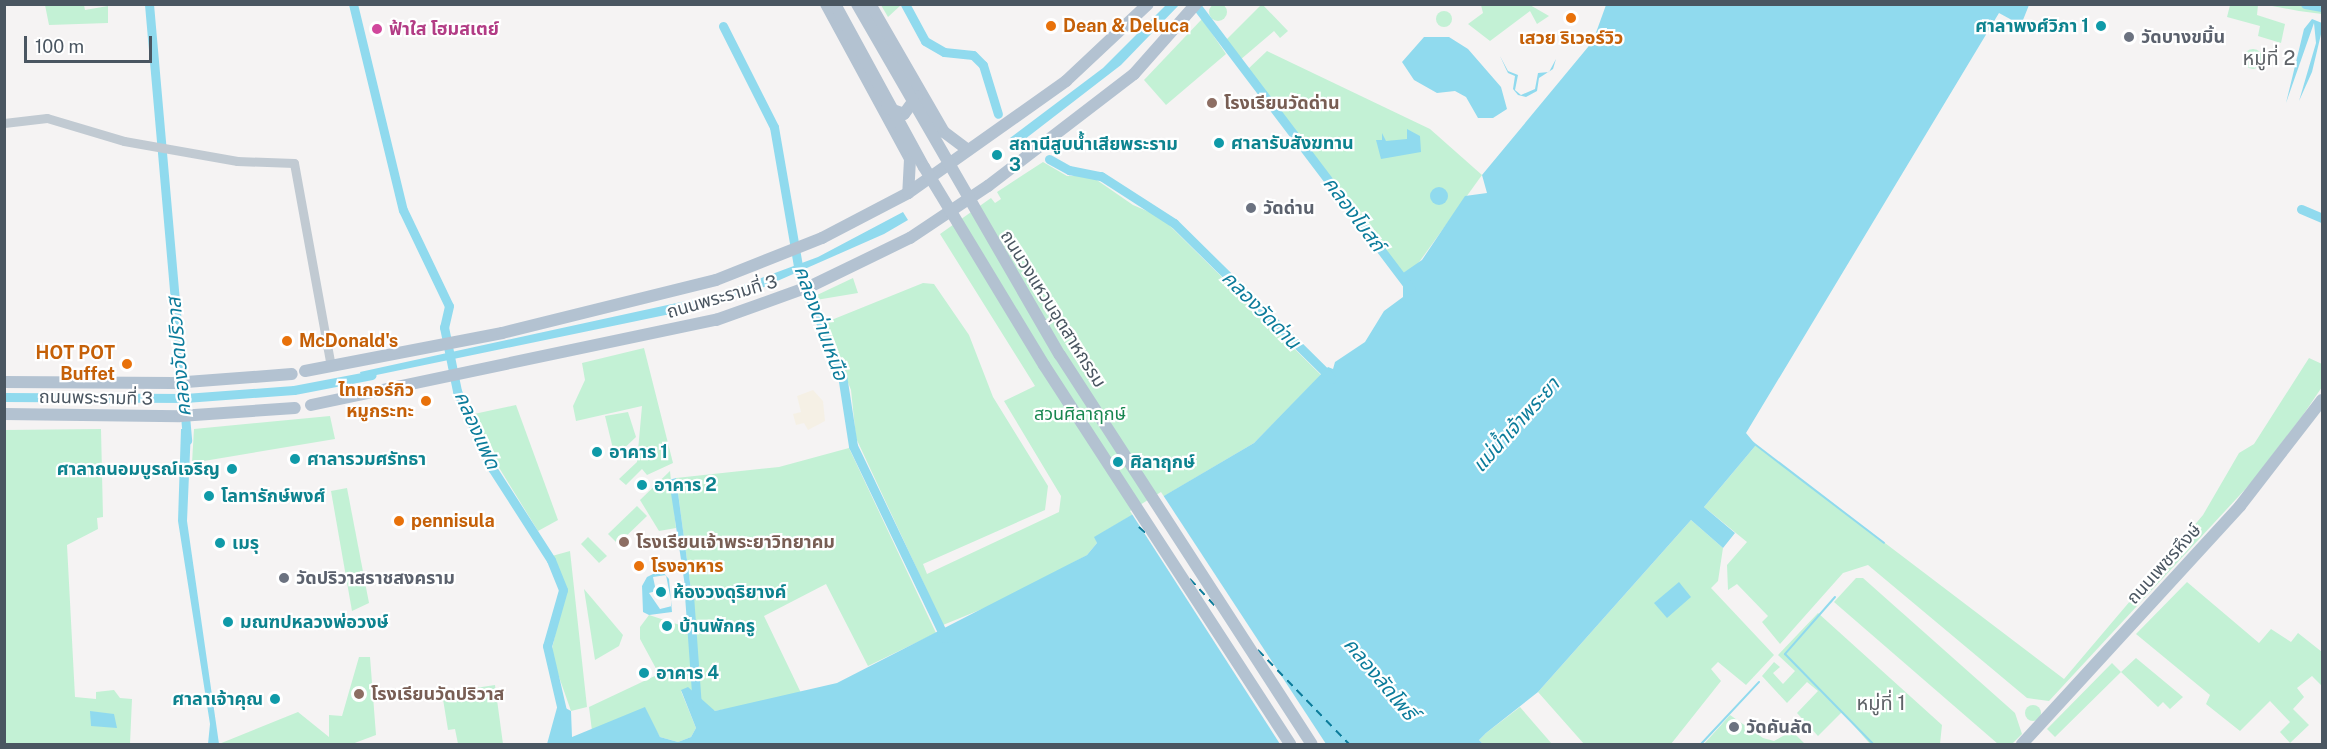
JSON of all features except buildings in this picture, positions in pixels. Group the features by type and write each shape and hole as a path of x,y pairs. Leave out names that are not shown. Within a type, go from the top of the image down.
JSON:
{"main road":[{"path":"826,4 884,107 910,159 908,193"},
{"name":"ถนนวงแหวนอุตสาหกรรม","path":"835,4 976,255 1290,744"},
{"name":"ถนนวงแหวนอุตสาหกรรม","path":"857,4 995,252 1312,744"},
{"path":"870,4 944,132 968,150"},
{"name":"ถนนพระรามที่ 3","path":"305,371 438,345 716,280 788,253 908,193 1066,81 1148,4"},
{"name":"ถนนพระรามที่ 3","path":"311,405 445,381 716,320 811,286 910,238 988,186 1134,74 1193,8"},
{"path":"884,107 904,114 917,99 916,86"},
{"name":"ถนนพระรามที่ 3","path":"4,382 173,383 292,374"},
{"name":"ถนนเพชรหึงษ์","path":"2022,744 2240,506 2322,400"},
{"name":"ถนนพระรามที่ 3","path":"4,414 186,416 295,408"}],"street":[{"path":"4,123 47,118 154,147 294,164 312,251 331,366"}],"green space":[{"path":"1218,3 1224,6 1227,12 1224,18 1218,21 1212,18 1209,12 1212,6"},
{"path":"1262,4 1288,31 1280,38 1274,31 1240,60 1226,40"},
{"path":"45,5 84,5 85,10 108,6 108,23 49,25"},
{"path":"881,5 901,5 888,17"},
{"path":"1481,5 1530,5 1549,16 1537,24 1530,11 1490,41 1468,24 1483,13"},
{"path":"2230,5 2258,5 2257,15 2285,24 2281,43 2258,36 2260,26 2227,17"},
{"path":"2267,5 2322,5 2322,14 2299,11"},
{"path":"1441,11 1447,11 1452,19 1450,25 1441,27 1436,22 1436,16"},
{"path":"1202,19 1226,54 1166,105 1144,80"},
{"path":"2253,49 2260,52 2263,59 2260,66 2253,69 2246,66 2243,59 2246,52"},
{"path":"1267,51 1430,129 1482,175 1417,265 1403,273 1247,70"},
{"name":"สวนศิลาฤกษ์","path":"1043,162 1067,176 1091,176 1133,205 1161,217 1321,375 1254,443 1095,537 1097,543 1087,555 1009,598 943,625 856,438 851,390 824,323 923,283 934,284 969,335 993,397 1048,486 1045,510 923,564 927,574 1059,512 1061,496 1004,401 1035,386 940,234 991,198 995,203 1001,199 997,192"},
{"path":"853,278 858,293 816,300 815,296"},
{"path":"644,348 673,463 647,475 642,469 626,485 619,479 637,462 642,406 576,421 573,406 585,380 582,363"},
{"path":"2309,358 2322,364 2322,387 2303,415 2251,483 2049,701 2027,698 1868,565 1843,573 1780,644 1762,622 1768,616 1737,584 1728,590 1727,565 1747,542 1704,507 1756,445 2064,679 2203,515 2239,453 2254,444"},
{"path":"516,405 558,520 538,531 487,448 474,414"},
{"path":"628,412 636,437 615,457 605,416"},
{"path":"330,416 335,439 192,463 194,429"},
{"path":"101,429 103,517 97,518 98,529 67,545 75,697 96,699 96,692 114,690 120,698 132,699 130,744 5,744 4,430"},
{"path":"849,448 936,633 868,666 826,584 764,616 802,695 715,711 681,691 696,728 691,737 678,742 660,737 644,710 592,731 589,707 659,674 640,639 640,627 649,615 686,627 691,590 676,478 779,467"},
{"path":"670,471 676,528 659,531 640,500"},
{"path":"347,488 369,603 352,611 331,491"},
{"path":"637,506 647,516 618,544 608,534"},
{"path":"1691,520 1723,548 1718,581 1711,588 1774,655 1746,685 1718,662 1711,669 1721,681 1671,744 1584,744 1538,692"},
{"path":"588,537 607,556 599,563 581,544"},
{"path":"570,551 587,707 571,711 551,654 565,588 552,556"},
{"path":"1856,578 1863,578 2015,713 2022,734 2012,744 1998,744 1834,602"},
{"path":"2187,582 2259,643 2271,629 2291,642 2298,633 2322,652 2322,686 2312,676 2297,688 2304,697 2293,709 2309,725 2290,743 2280,732 2290,722 2270,701 2240,731 2206,704 2210,695 2136,634"},
{"path":"584,589 623,635 619,646 595,660"},
{"path":"1818,613 1942,725 1940,744 1870,744 1842,712 1818,736 1797,713 1818,691 1807,682 1787,703 1762,676 1774,662 1780,667 1773,673 1783,684 1795,671 1778,655"},
{"path":"359,657 370,657 376,735 352,744 219,744 298,712 329,737 329,715 342,716"},
{"path":"2136,658 2183,697 2170,709 2163,702 2158,707 2121,672"},
{"path":"2112,663 2121,672 2055,737 2047,729"},
{"path":"495,685 503,744 458,744 455,729 448,730 442,693"},
{"path":"2033,705 2039,707 2041,713 2039,719 2033,721 2027,719 2025,713 2027,707"},
{"path":"1520,707 1552,744 1483,744 1479,740 1486,733"},
{"name":"วัดคันลัด","path":"1730,715 1763,738 1774,741 1792,731 1805,744 1704,744"}],"sand":[{"path":"813,390 823,401 825,421 808,430 804,423 796,425 793,414 801,412 797,396"}],"water":[{"path":"1166,5 1179,5 1121,65 1016,146 1010,138 1103,68"},
{"path":"1606,5 2029,5 2021,25 1999,13 1746,433 1756,445 1704,507 1735,533 1723,548 1691,520 1538,692 1479,740 1483,744 547,744 558,704 571,711 572,737 645,707 660,737 678,742 691,737 696,728 681,690 688,687 715,711 837,683 1087,555 1097,543 1094,537 1254,443 1328,367 1333,369 1335,362 1365,342 1384,311 1403,297 1403,273 1422,260 1465,196 1487,193 1482,175 1593,41"},
{"path":"2312,19 2322,23 2322,30 2312,72 2299,101 2316,43 2314,23 2286,103 2304,29"},
{"path":"1424,37 1449,37 1468,49 1501,87 1507,109 1493,118 1478,118 1466,97 1455,91 1437,93 1414,80 1402,62"},
{"path":"1500,56 1508,71 1518,75 1515,90 1521,95 1535,89 1538,73 1548,72 1539,78 1537,91 1526,97 1518,95 1513,89 1515,76 1508,73"},
{"path":"1407,129 1420,136 1421,152 1381,159 1376,140 1382,140 1382,133 1386,141 1407,139"},
{"path":"1435,187 1443,187 1448,192 1446,203 1435,205 1430,200 1430,192"},
{"path":"903,212 908,220 884,234 757,290 680,312 362,378 360,372 718,294 818,257"},
{"path":"181,429 191,429 187,521 219,744 208,744 210,724 178,521"},
{"path":"676,478 692,606 688,606 669,480"},
{"path":"661,570 666,575 653,577 656,591 649,593 660,609 671,606 672,612 649,615 643,612 642,586 647,577"},
{"path":"666,576 669,579 671,601"},
{"path":"1679,582 1691,597 1667,618 1654,603"},
{"path":"90,711 114,714 117,728 91,726"}],"pier":[{"path":"963,167 971,181 940,203 932,189"},
{"path":"1161,492 1326,744 1280,744 1130,511"}],"waterway":[{"name":"คลองวัดปริวาส","path":"149,4 187,440"},
{"name":"คลองแฟด","path":"353,4 403,210 449,306 444,327 457,391 492,468 551,560 563,590 547,646 563,715"},
{"name":"คลองวัดด่าน","path":"905,4 925,41 944,52 973,55 983,65 998,114"},
{"name":"คลองโบสถ์","path":"1195,4 1411,290"},
{"path":"2305,4 2322,7"},
{"name":"คลองด่านเหนือ","path":"723,26 774,127 799,271 842,375 853,446 945,638"},
{"name":"คลองวัดด่าน","path":"1049,159 1069,170 1101,176 1174,223 1332,379"},
{"path":"2301,209 2322,218"},
{"name":"คลองวัดปริวาส","path":"4,397 185,398 294,390 372,375"},
{"path":"1752,442 1884,543"},
{"path":"689,595 697,706"},
{"path":"1835,597 1785,654 1873,744"},
{"path":"1701,744 1759,682"}],"ferry route":[{"path":"1139,527 1147,534"},
{"path":"1190,579 1215,606"},
{"path":"1258,650 1349,744"}],"place":[{"name":"เสวย ริเวอร์วิว","path":"1571,18"},
{"name":"Dean & Deluca","path":"1051,26"},
{"name":"ศาลาพงศ์วิภา 1","path":"2101,26"},
{"name":"ฟ้าใส โฮมสเตย์","path":"377,29"},
{"name":"วัดบางขมิ้น","path":"2129,37"},
{"name":"โรงเรียนวัดด่าน","path":"1212,103"},
{"name":"ศาลารับสังฆทาน","path":"1219,143"},
{"name":"สถานีสูบน้ำเสียพระราม 3","path":"997,155"},
{"name":"วัดด่าน","path":"1251,208"},
{"name":"McDonald's","path":"287,341"},
{"name":"HOT POT Buffet","path":"127,364"},
{"name":"ไทเกอร์กิว หมูกระทะ","path":"426,401"},
{"name":"อาคาร 1","path":"597,452"},
{"name":"ศาลารวมศรัทธา","path":"295,459"},
{"name":"ศิลาฤกษ์","path":"1118,462"},
{"name":"ศาลาถนอมบูรณ์เจริญ","path":"232,469"},
{"name":"อาคาร 2","path":"642,485"},
{"name":"โลทารักษ์พงศ์","path":"209,496"},
{"name":"pennisula","path":"399,521"},
{"name":"โรงเรียนเจ้าพระยาวิทยาคม","path":"624,542"},
{"name":"เมรุ","path":"220,543"},
{"name":"โรงอาหาร","path":"639,566"},
{"name":"วัดปริวาสราชสงคราม","path":"284,578"},
{"name":"ห้องวงดุริยางค์","path":"661,592"},
{"name":"มณฑปหลวงพ่อวงษ์","path":"228,622"},
{"name":"บ้านพักครู","path":"667,626"},
{"name":"อาคาร 4","path":"644,673"},
{"name":"โรงเรียนวัดปริวาส","path":"359,694"},
{"name":"ศาลาเจ้าคุณ","path":"275,699"},
{"name":"วัดคันลัด","path":"1734,727"}],"district":[{"name":"หมู่ที่ 2","path":"2269,58"},
{"name":"หมู่ที่ 1","path":"1881,703"}],"water label":[{"name":"แม่น้ำเจ้าพระยา","path":"1516,425"},
{"name":"คลองลัดโพธิ์","path":"1380,679"}]}
